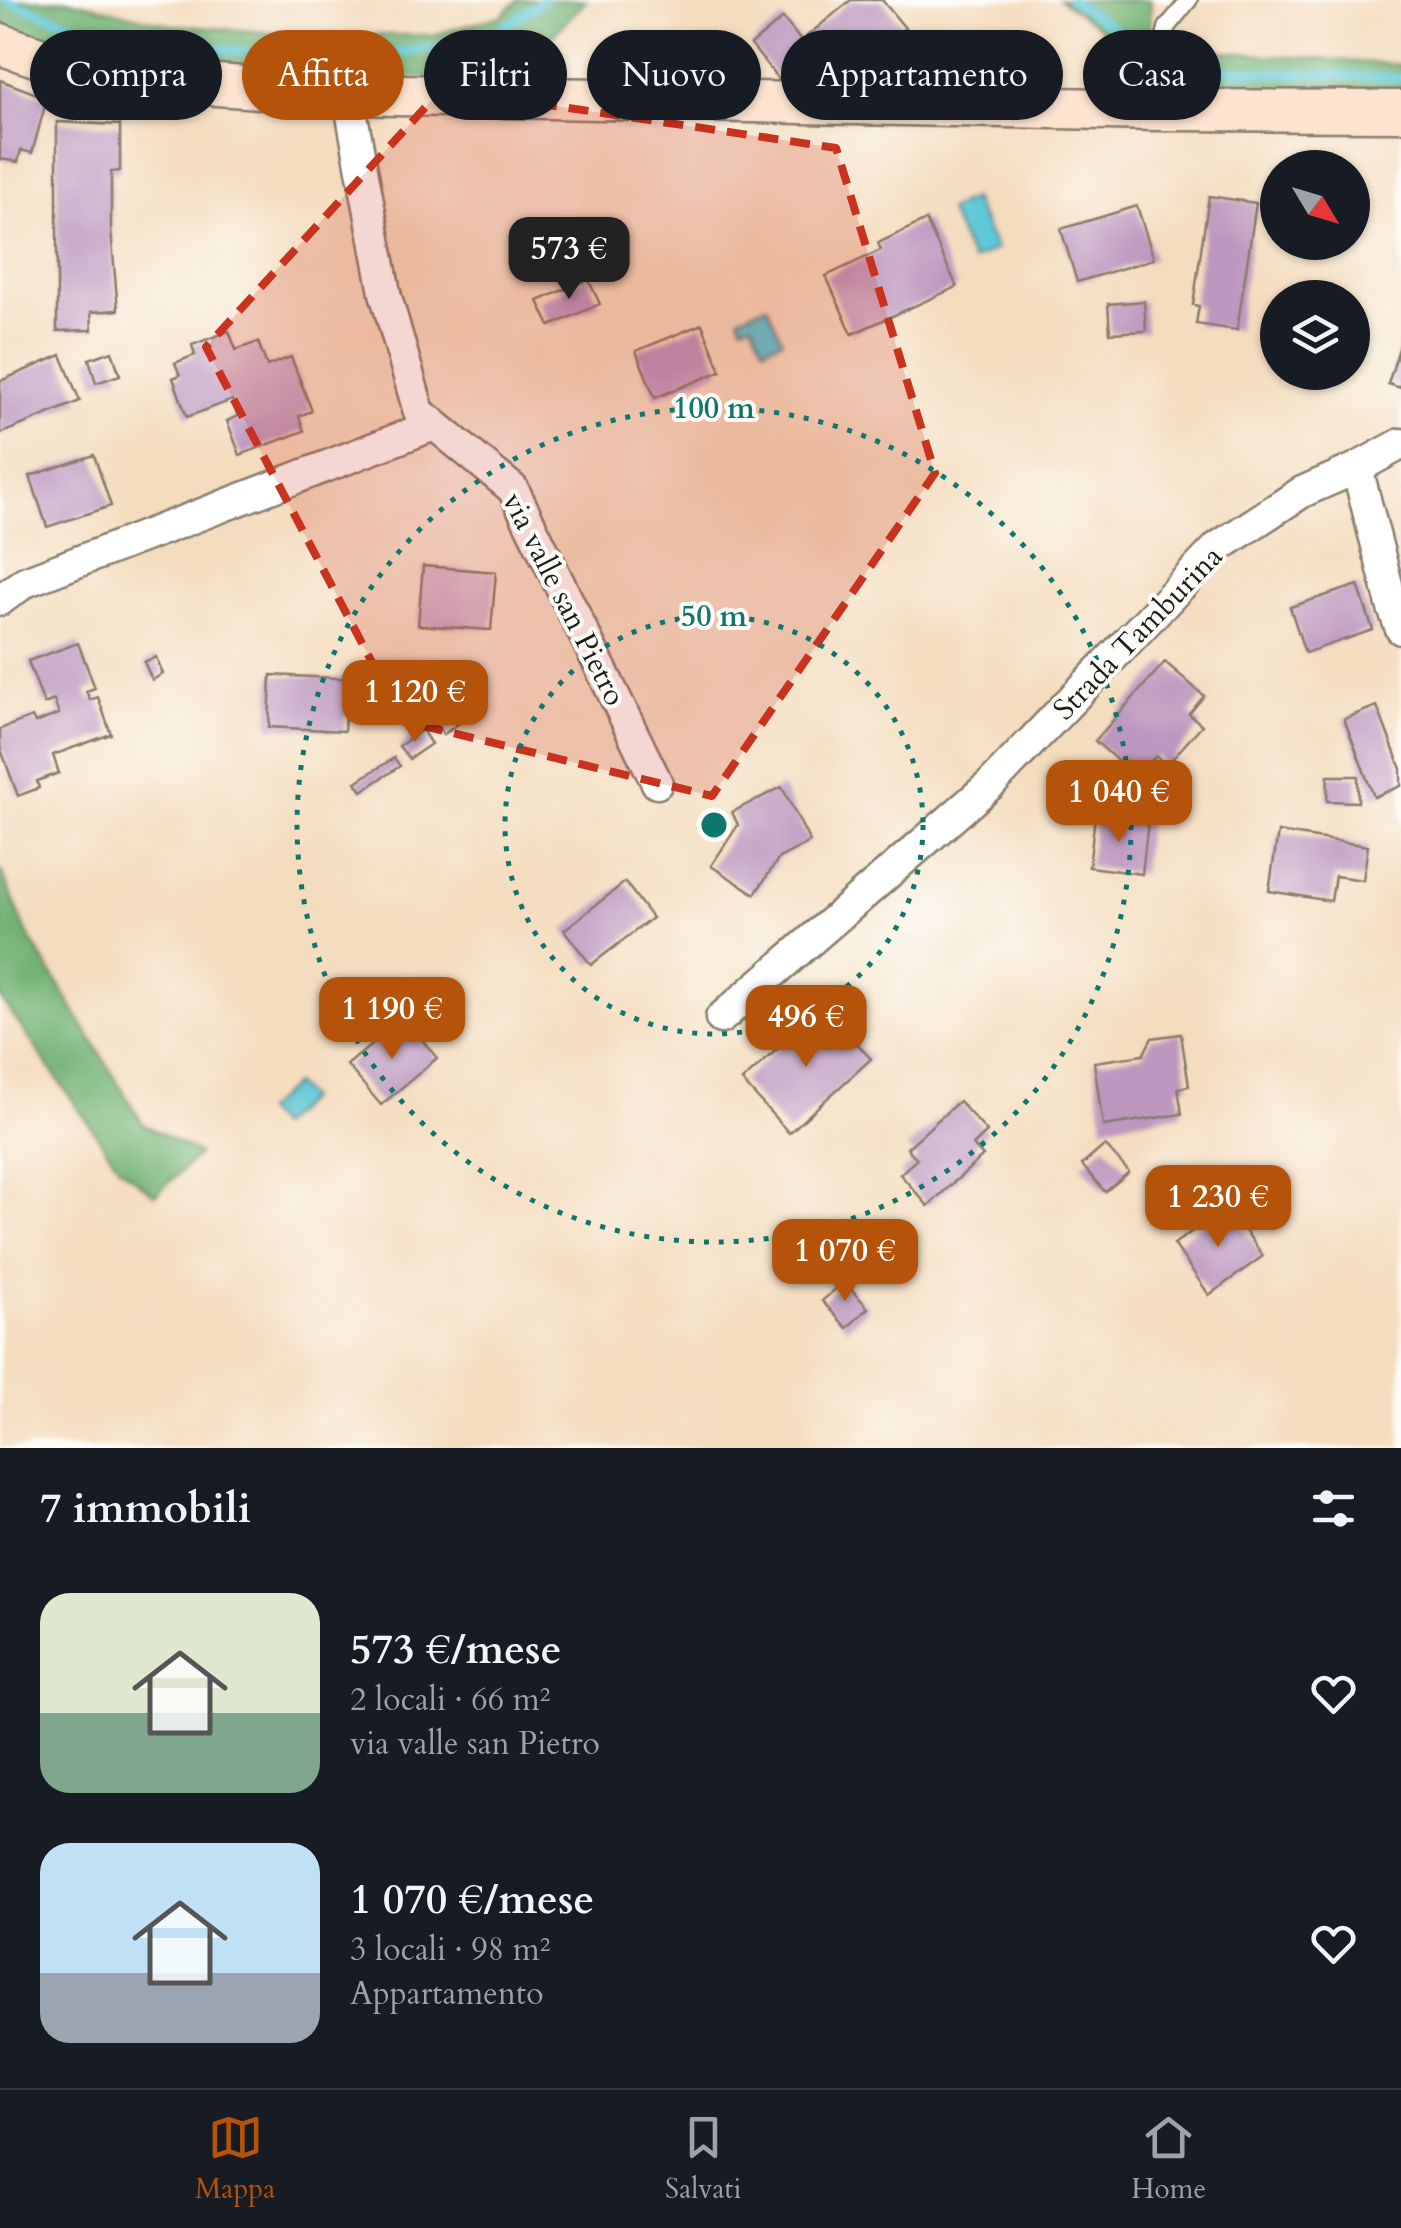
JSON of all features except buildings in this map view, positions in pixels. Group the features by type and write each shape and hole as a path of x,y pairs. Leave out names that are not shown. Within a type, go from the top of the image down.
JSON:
{"street":[{"path":"0,44 98,76 242,86"},
{"path":"404,95 1083,108"},
{"path":"1221,110 1401,111"},
{"name":"via valle san Pietro","path":"353,120 385,293 419,412 513,489 656,784"},
{"path":"0,600 25,582 434,425"},
{"name":"Strada Tamburina","path":"721,1018 991,784 1218,547 1302,492 1401,444"},
{"path":"1357,468 1401,629"}],"lane":[{"path":"1166,30 1190,0"}],"highlighted area":[{"path":"442,89 836,148 935,473 712,796 403,721 206,347"}],"green space":[{"path":"0,0 69,0 172,25 242,30 242,71 222,70 222,30 30,30 30,36 0,26"},
{"path":"518,0 587,0 558,30 451,30 501,16"},
{"path":"1060,0 1151,0 1150,30 1101,29"},
{"path":"404,35 424,35 424,76 404,77"},
{"path":"1221,52 1401,65 1401,95 1222,88"},
{"path":"0,868 27,933 143,1124 199,1154 155,1195 120,1168 0,997"}],"water":[{"path":"972,199 996,249 972,261 948,210"},
{"path":"767,305 782,340 764,348 752,322 742,325 739,317"},
{"path":"294,1084 308,1099 278,1127 264,1111"}],"waterway":[{"path":"5,0 95,30"},
{"path":"222,49 370,56 484,41 543,0"},
{"path":"1071,0 1116,30"},
{"path":"1221,70 1401,78"}]}
